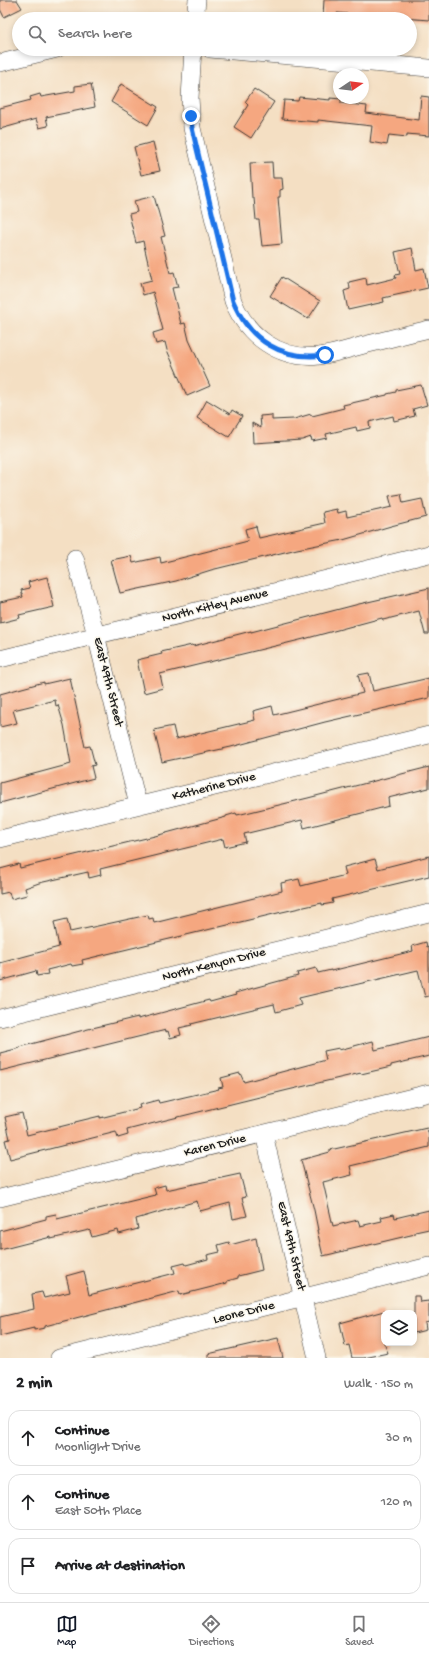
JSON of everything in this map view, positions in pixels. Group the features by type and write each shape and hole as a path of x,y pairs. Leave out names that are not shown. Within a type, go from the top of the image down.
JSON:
{"street":[{"path":"196,12 197,0"},
{"path":"0,63 28,56"},
{"path":"193,56 190,98 192,128 233,301 248,328 261,340 268,344 289,353 306,356 318,356 429,329"},
{"path":"291,56 429,68"},
{"name":"North Kitley Avenue","path":"0,659 429,554"},
{"name":"East 49th Street","path":"75,558 96,635 138,805"},
{"name":"Katherine Drive","path":"0,839 429,735"},
{"name":"North Kenyon Drive","path":"0,1018 429,912"},
{"name":"Karen Drive","path":"0,1198 429,1093"},
{"name":"East 49th Street","path":"264,1134 317,1358"},
{"name":"Leone Drive","path":"59,1358 429,1266"}],"building":[{"path":"0,0 17,0 22,8 4,17 0,9"},
{"path":"324,0 429,0 429,20 417,19 417,12 323,12"},
{"path":"91,84 95,107 46,117 48,126 39,128 36,119 0,129 0,108 31,100 30,97 40,94 41,97 75,91 75,86"},
{"path":"121,84 158,107 148,125 111,102"},
{"path":"254,89 274,102 251,138 234,127 248,105 245,102"},
{"path":"421,96 429,97 429,136 407,134 407,137 389,135 387,145 370,142 372,126 318,120 318,122 282,119 284,100 298,101 299,97 330,100 330,98 333,98 333,104 367,106 366,113 419,120"},
{"path":"153,142 160,171 141,175 134,147"},
{"path":"272,162 273,178 282,178 283,189 280,190 280,197 278,197 282,244 262,246 259,220 256,220 254,198 252,198 250,163"},
{"path":"154,196 165,236 161,237 170,273 174,272 178,287 172,288 181,324 185,323 189,340 210,386 187,396 165,342 156,344 153,333 163,330 153,292 143,295 140,283 152,280 143,241 136,243 129,214 137,212 134,201"},
{"path":"412,248 416,270 424,268 428,288 383,298 384,302 348,310 344,291 350,289 349,282 366,278 367,285 396,278 395,275 400,274 395,252"},
{"path":"282,277 320,301 308,319 270,296"},
{"path":"421,385 427,405 413,409 415,416 394,421 393,416 369,422 370,428 357,431 356,427 326,434 327,438 312,441 311,437 302,440 253,443 252,423 261,428 260,416 272,415 272,420 294,419 311,414 312,416 344,408 343,405 387,395 396,392 396,390"},
{"path":"207,400 230,414 232,410 242,416 229,437 197,418"},
{"path":"401,494 403,503 422,499 426,517 343,540 297,549 211,570 176,581 120,593 111,560 131,556 133,563 160,557 161,563 248,541 245,529 256,526 259,538 325,523 323,512 337,509 338,513 346,511 347,517 392,507 389,496"},
{"path":"47,577 54,607 19,615 20,618 0,623 0,602 23,597 21,590 30,588 28,582"},
{"path":"429,588 429,634 425,634 419,611 383,620 382,618 304,639 160,674 163,688 144,693 137,660 162,654 161,652 193,646"},
{"path":"369,673 373,691 429,678 429,698 325,722 231,747 162,762 154,730 173,726 176,739 255,720 253,711 272,706 274,715 363,693 358,675"},
{"path":"70,678 85,747 90,746 95,765 91,766 94,778 0,803 0,783 71,764 64,725 55,700 13,710 17,723 0,727 0,694 44,682 44,684"},
{"path":"429,767 429,788 388,798 389,806 304,828 302,820 244,834 246,842 225,847 223,839 100,869 101,875 89,878 88,872 39,883 25,888 27,895 11,899 9,892 0,894 0,869 19,864 20,868 155,836 236,813 237,815 250,812"},
{"path":"429,856 429,876 332,899 333,903 322,905 322,903 282,912 82,960 83,964 72,966 71,964 47,970 48,974 37,976 36,971 0,981 0,963 59,947 54,922 67,919 70,932 148,915 149,919 153,918 154,923 282,891 281,883 299,879 301,886 346,875 344,867 375,859 378,869"},
{"path":"426,942 427,947 429,946 429,996 425,997 418,970 299,998 301,1005 276,1012 274,1004 191,1024 192,1025 179,1028 181,1035 170,1038 168,1031 166,1032 166,1030 0,1071 0,1053 80,1031 138,1017 138,1019 209,1000 210,1002 236,995 235,993 298,976 297,973 316,968 318,973 331,971 413,951 412,946"},
{"path":"429,1037 429,1056 391,1065 391,1067 288,1090 127,1130 128,1135 118,1138 116,1132 10,1159 5,1140 10,1139 5,1117 22,1113 27,1135 100,1116 100,1118 140,1108 139,1105 158,1100 159,1103 219,1089 218,1088 223,1087 221,1078 240,1073 244,1082 326,1060 324,1051 339,1048 339,1050 373,1041 375,1050"},
{"path":"427,1128 429,1147 350,1166 352,1175 323,1182 333,1226 358,1220 360,1226 382,1221 381,1217 394,1214 395,1218 429,1210 429,1229 415,1232 415,1234 323,1256 314,1210 301,1160 330,1152 330,1150"},
{"path":"240,1174 246,1197 242,1198 247,1216 233,1219 230,1203 200,1211 197,1201 136,1219 138,1229 119,1234 118,1230 92,1237 89,1230 51,1239 51,1237 0,1250 0,1231 46,1219 46,1216 56,1214 57,1219 156,1195 154,1188 165,1185 166,1190"},
{"path":"256,1238 262,1270 238,1276 238,1278 227,1281 227,1283 208,1288 180,1295 179,1291 45,1326 45,1328 34,1330 34,1328 0,1336 0,1317 34,1309 32,1294 42,1292 44,1298 70,1292 66,1276 84,1271 89,1295 175,1273 173,1266 185,1263 186,1265 208,1259 207,1255 220,1252 218,1245 229,1242 230,1245"},
{"path":"414,1296 419,1296 420,1302 429,1301 429,1322 425,1323 426,1330 417,1332 417,1310 414,1310"},
{"path":"381,1312 381,1346 385,1346 388,1353 364,1358 352,1358 349,1345 345,1346 340,1323"},
{"path":"278,1338 283,1358 208,1358 208,1354"}],"route":[{"path":"191,116 192,128 233,301 238,312 252,332 261,340 278,349 289,353 306,356 325,355"}]}
